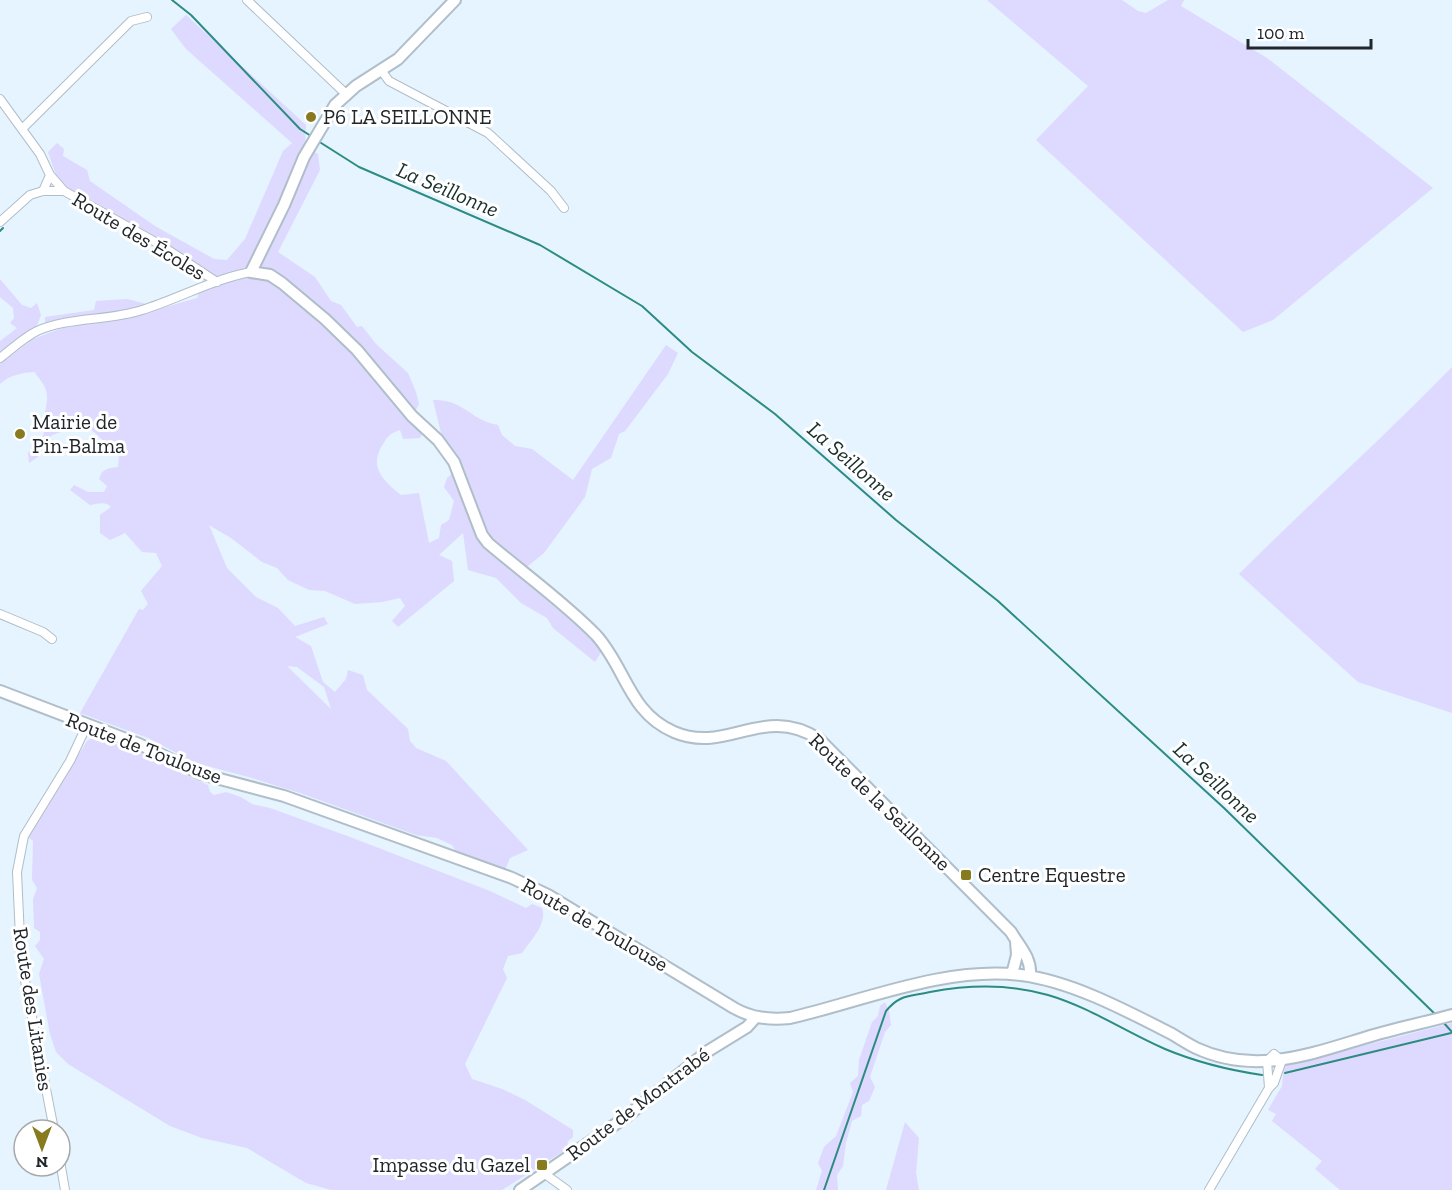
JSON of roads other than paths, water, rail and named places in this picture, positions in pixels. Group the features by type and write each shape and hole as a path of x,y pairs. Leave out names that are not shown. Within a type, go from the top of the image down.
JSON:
{"street":[{"path":"247,0 346,94"},
{"path":"0,358 29,336 47,327 113,318 139,311 230,276 251,272 328,114 346,94 409,49 451,3"},
{"path":"22,129 131,21 147,17"},
{"path":"381,70 389,81 488,133 551,191 564,208"},
{"path":"0,99 40,154 50,175 64,191"},
{"path":"43,191 50,175"},
{"name":"Route des Écoles","path":"0,222 30,195 43,191 64,191 159,244 217,282"},
{"name":"Route de la Seillonne","path":"251,272 270,275 325,319 357,350 412,416 438,440 454,462 482,535 488,543 596,635 612,657 638,704 650,718 671,731 694,738 721,737 775,725 796,727 807,731 830,749 1011,932 1030,965 1030,976"},
{"path":"0,614 43,632 52,639"},
{"name":"Route de Toulouse","path":"0,689 139,744 201,774 284,796 531,886 734,1008 756,1017 790,1018 944,979 986,974 1012,974 1030,976 1078,991 1211,1053 1240,1059 1274,1059 1452,1015"},
{"name":"Route des Litanies","path":"52,1118 21,960 17,872 24,836 70,761 87,725"},
{"path":"1012,974 1017,955 1016,941"},
{"name":"Route de Montrabé","path":"520,1190 626,1117 708,1051 747,1027 756,1017"},
{"path":"1269,1088 1274,1059"},
{"path":"1209,1190 1277,1077 1274,1059"},
{"path":"545,1174 567,1190"}],"waterway":[{"name":"La Seillonne","path":"172,0 191,15 300,129 311,136"},
{"name":"La Seillonne","path":"318,141 359,167 540,245 642,306 692,352 775,414 896,520 998,601 1224,808 1437,1016"},
{"path":"0,231 3,228"},
{"path":"824,1190 886,1011 905,997 974,987 1004,987 1034,991 1078,1006 1177,1054 1212,1065 1262,1075"},
{"name":"La Seillonne","path":"1443,1022 1452,1032"},
{"path":"1285,1073 1451,1033"}],"place":[{"name":"P6 LA SEILLONNE","path":"311,117"},
{"name":"Mairie de Pin-Balma","path":"20,434"},
{"name":"Centre Equestre","path":"966,875"},
{"name":"Impasse du Gazel","path":"542,1165"}]}
